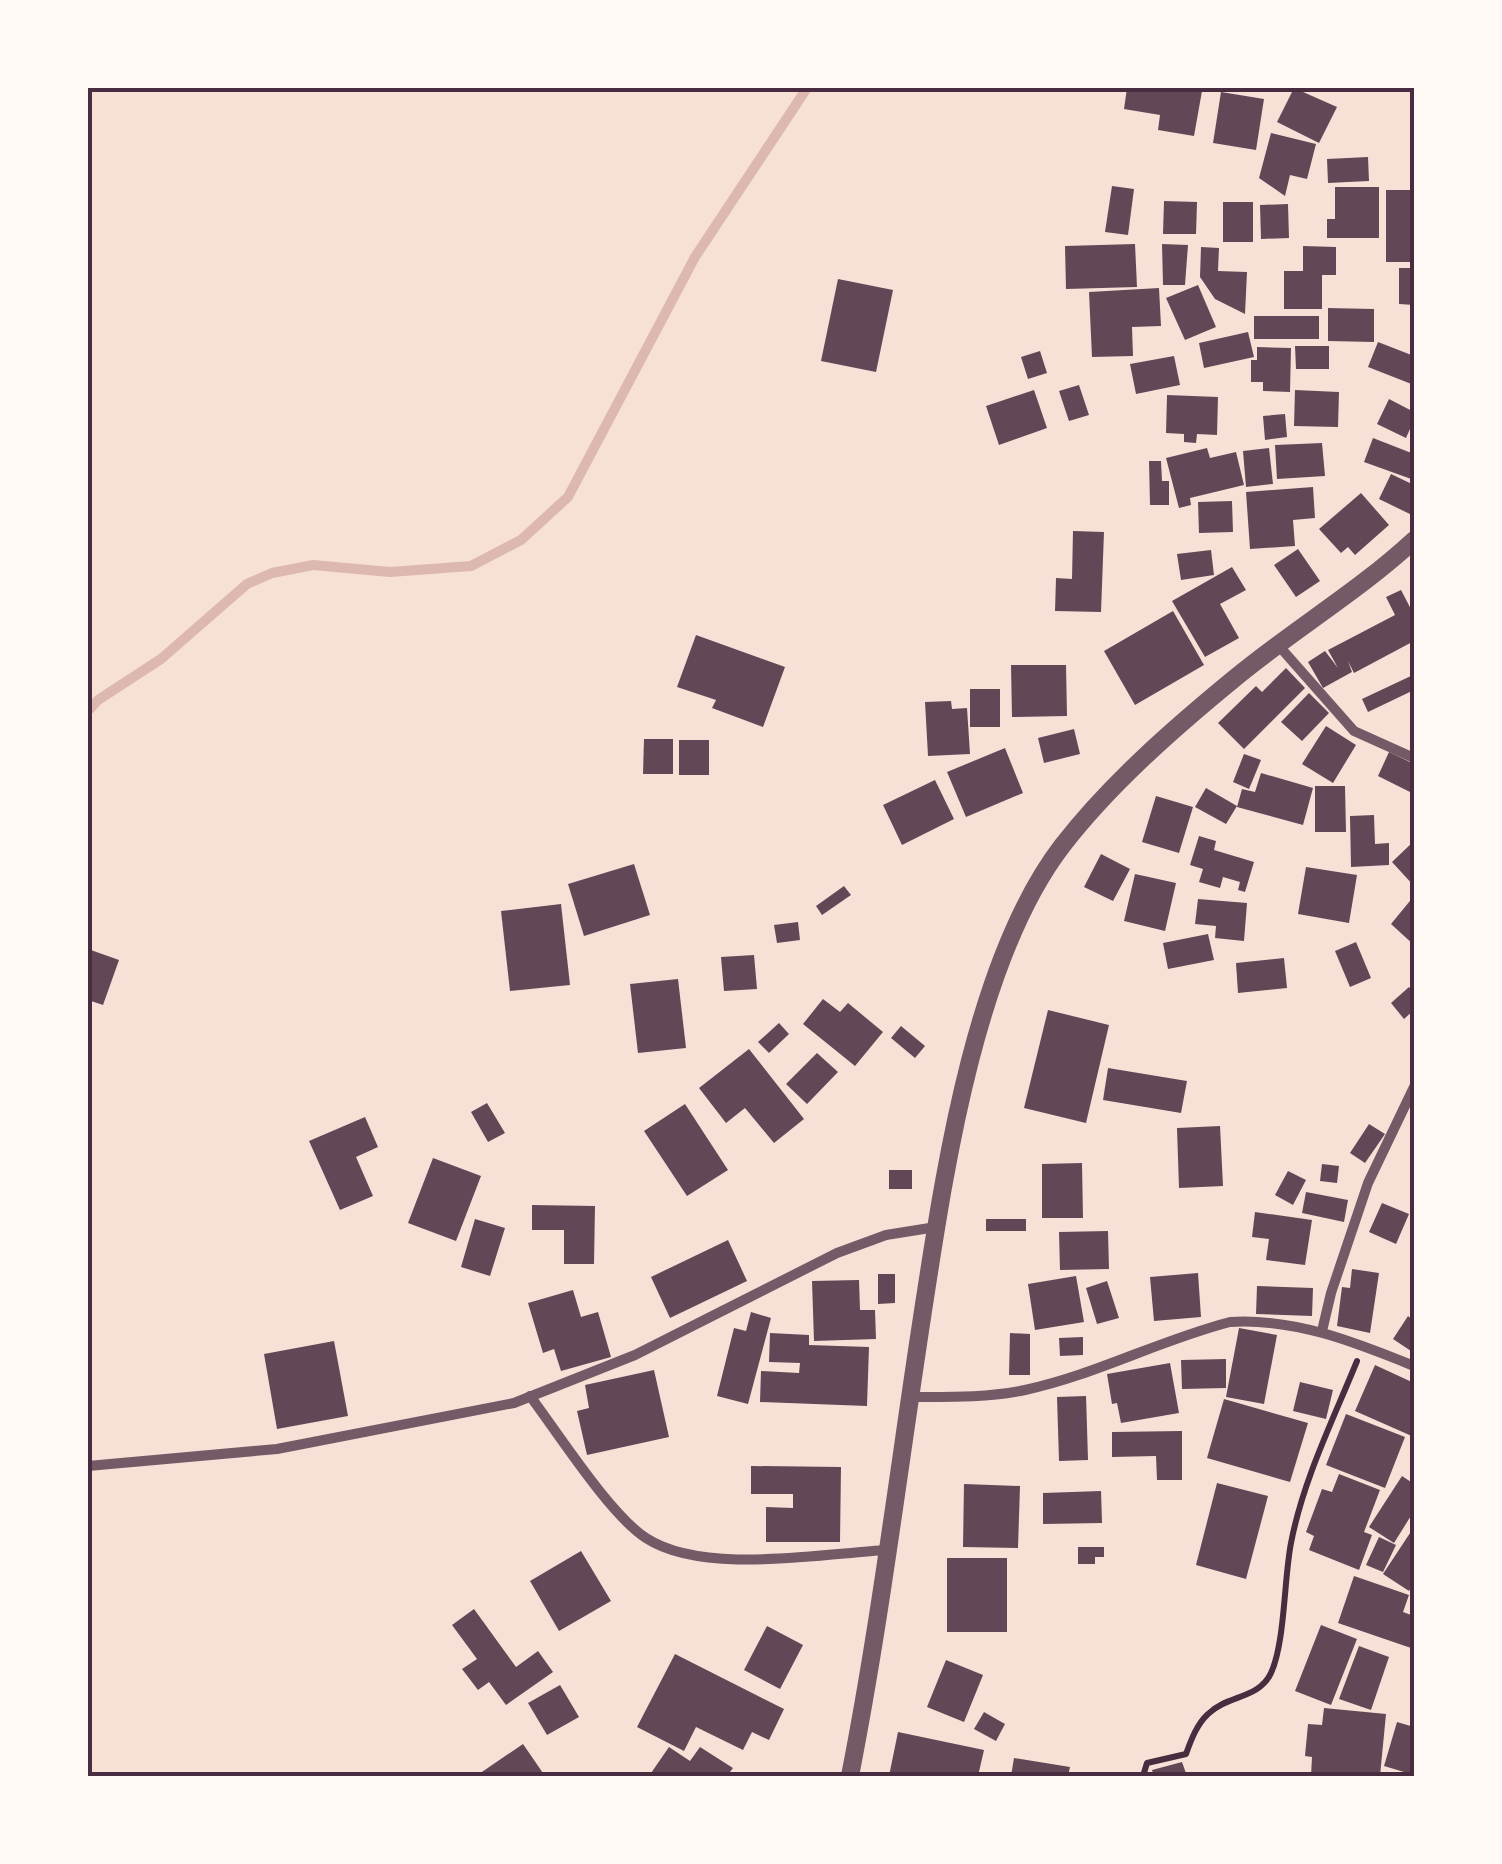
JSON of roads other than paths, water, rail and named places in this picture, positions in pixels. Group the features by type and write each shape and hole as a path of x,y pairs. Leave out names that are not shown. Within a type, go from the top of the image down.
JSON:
{"street":[{"path":"850,1776 872,1665 936,1227 962,1097 994,981 1031,893 1062,846 1117,784 1236,676 1386,566 1414,540"},
{"path":"1279,646 1354,731 1414,758"},
{"path":"1322,1331 1368,1183 1414,1087"},
{"path":"88,1466 278,1450 400,1427 530,1396 635,1355 837,1253 886,1234 936,1227"},
{"path":"909,1397 958,1397 1022,1390 1060,1381 1230,1322 1322,1331 1414,1366"},
{"path":"530,1396 620,1512 645,1538 681,1554 714,1560 887,1550"}],"waterway":[{"path":"88,711 98,700 161,659 247,584 272,573 313,565 390,572 471,566 521,540 568,497 695,257 807,88"}]}
